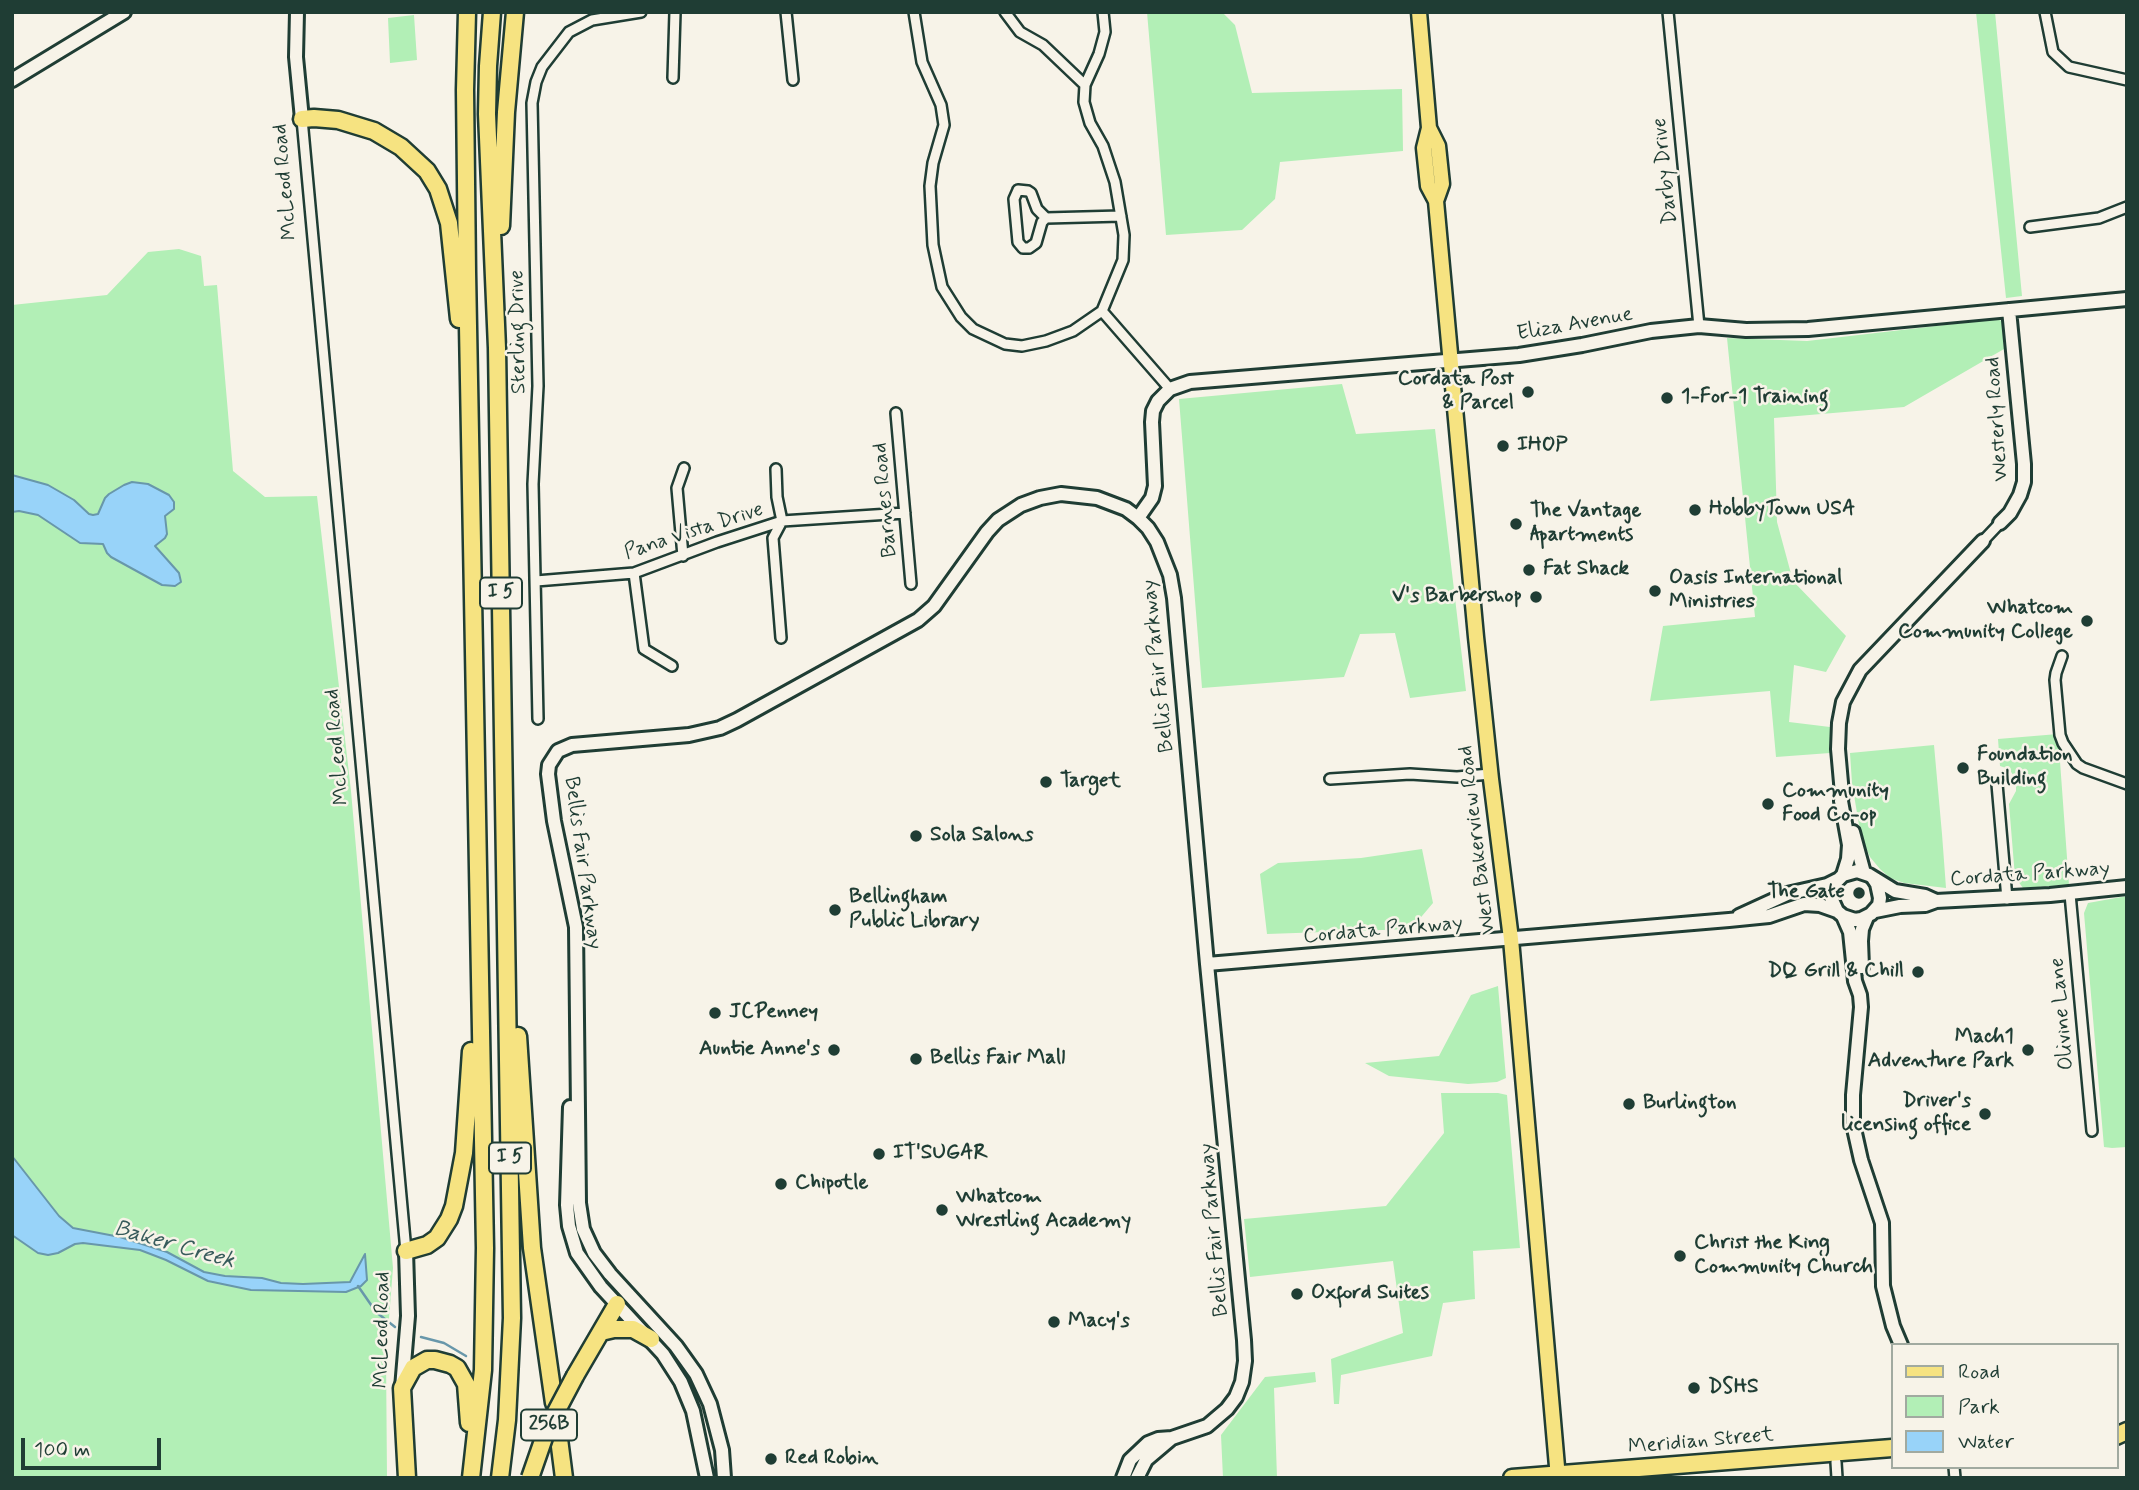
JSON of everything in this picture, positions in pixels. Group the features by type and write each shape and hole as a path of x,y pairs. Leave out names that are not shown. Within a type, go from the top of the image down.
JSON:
{"highway":[{"name":"I 5","path":"467,12 465,90 485,1313 482,1381 469,1478"},
{"name":"I 5","path":"492,12 487,114 497,348 512,1318 507,1420 499,1478"},
{"path":"497,348 506,112 515,12"},
{"path":"302,119 338,120 374,131 413,156 427,171 438,189 450,223 471,457"},
{"path":"506,838 529,1218 554,1402"},
{"path":"405,1251 420,1249 437,1238 449,1219 458,1191 471,1065 478,902"},
{"name":"256B","path":"530,1478 547,1429 601,1332 617,1297"},
{"path":"601,1332 633,1329 651,1339"},
{"path":"402,1388 413,1368 427,1360 450,1364 462,1374 469,1399 469,1478"},
{"name":"McLeod Road","path":"402,1388 407,1478"},
{"path":"557,1423 565,1478"},
{"path":"1836,1470 1846,1457 1885,1448"},
{"name":"Meridian Street","path":"1512,1478 1885,1448"},
{"name":"Meridian Street","path":"1641,1478 1836,1470 1890,1458"}],"main road":[{"name":"West Bakerview Road","path":"1419,12 1429,128 1438,146 1442,184 1436,201 1450,360 1490,774 1511,939 1558,1476"}],"street":[{"path":"12,80 124,12"},
{"name":"McLeod Road","path":"297,12 296,57 405,1251 408,1316 402,1388"},
{"name":"Sterling Drive","path":"538,719 533,484 538,386 532,103 536,82 554,50 569,32 592,20 641,12"},
{"path":"673,78 676,12"},
{"path":"786,12 793,80"},
{"path":"914,12 922,62 941,106 944,125 933,163 930,186 933,244 942,287 951,304 973,328 1004,344 1022,346 1073,331 1102,311 1123,260 1124,235 1115,182 1084,102 1085,85 1099,54 1105,32 1103,12"},
{"path":"1005,12 1020,32 1042,45 1085,85"},
{"name":"Darby Drive","path":"1668,12 1699,326"},
{"path":"2045,12 2053,52 2069,67 2126,76"},
{"path":"1046,218 1037,209 1031,193 1018,190 1014,199 1018,242 1023,248 1033,246 1046,218 1121,216"},
{"path":"2031,227 2099,218 2127,207"},
{"name":"Eliza Avenue","path":"1170,389 1190,382 1535,353 1651,331 1699,326 1746,330 1808,329 2127,299"},
{"name":"Westerly Road","path":"1840,877 1848,859 1849,845 1841,801 1838,749 1843,702 1860,670 2010,513 2024,482 2009,310"},
{"path":"1102,311 1170,389 1158,401 1153,411 1156,486 1152,498 1138,518"},
{"name":"Barnes Road","path":"895,413 911,584"},
{"path":"683,556 677,488 684,468"},
{"path":"776,469 777,497 782,521 773,538 780,638"},
{"name":"Bellis Fair Parkway","path":"617,1297 618,1283 594,1253 583,1229 579,1203 576,927 554,821 549,765 558,751 572,745 705,732 737,720 918,620 934,606 987,532 998,520 1021,505 1061,494 1097,498 1126,509 1148,528 1164,557 1170,575 1244,1340 1244,1373 1236,1397 1220,1416 1207,1426 1148,1443 1130,1460 1123,1478"},
{"name":"Pana Vista Drive","path":"536,581 634,573 717,541 782,521 905,513"},
{"path":"634,573 643,649 671,666"},
{"path":"2062,656 2055,680 2063,743 2077,764 2083,768 2127,784"},
{"path":"1330,779 1410,774 1457,777 1490,774"},
{"path":"1997,784 2007,899"},
{"name":"Westerly Road","path":"1842,794 1847,801 1868,875"},
{"path":"1860,995 1855,981 1850,932 1832,896 1840,877 1850,872 1868,875 1880,891 1879,905 1863,929 1861,940 1863,979 1853,1124 1858,1150 1882,1223 1883,1286 1900,1343"},
{"name":"Cordata Parkway","path":"1868,875 1895,891 1926,896 1936,901"},
{"name":"Cordata Parkway","path":"1729,920 1787,894 1827,885 1840,877"},
{"name":"Cordata Parkway","path":"1871,914 1936,901 2007,899 2127,887"},
{"name":"Olivine Lane","path":"2070,894 2092,1131"},
{"name":"Cordata Parkway","path":"1207,964 1769,916 1804,904 1820,905 1840,914"},
{"path":"1840,914 1855,920 1871,914"},
{"name":"Bellis Fair Parkway","path":"577,1072 570,1109 567,1205 569,1226 577,1253 617,1297 672,1367 688,1396 702,1447 707,1478"},
{"name":"Bellis Fair Parkway","path":"617,1297 676,1346 704,1389 722,1450 724,1478"},
{"name":"Bellis Fair Parkway","path":"1137,1478 1146,1460 1172,1438"}],"green space":[{"path":"1147,12 1222,12 1235,25 1252,93 1402,89 1403,151 1280,162 1275,199 1242,230 1166,235"},
{"path":"1976,12 1995,12 2022,296 2006,298"},
{"path":"414,15 417,60 390,63 388,18"},
{"path":"179,249 201,256 204,286 217,285 233,471 265,497 317,496 351,791 393,1268 386,1356 387,1478 12,1478 12,305 107,295 148,252"},
{"path":"1996,319 2002,321 2004,349 1904,407 1774,418 1777,522 1793,581 1846,636 1826,672 1794,665 1789,722 1830,727 1830,753 1776,757 1770,691 1650,701 1663,626 1755,617 1727,338 1807,341"},
{"path":"1342,384 1356,434 1435,429 1466,691 1410,698 1395,633 1360,634 1344,677 1202,688 1179,399"},
{"path":"2058,734 2069,885 2023,888 2015,877 2009,804 2016,791 2016,779 2009,769 2000,766 1998,739"},
{"path":"1934,745 1946,888 1904,883 1890,878 1880,869 1870,857 1861,837 1852,783 1850,753"},
{"path":"1422,849 1433,903 1411,929 1267,934 1260,874 1278,863 1361,858"},
{"path":"2127,896 2127,1147 2112,1148 2104,1147 2084,913 2088,903"},
{"path":"1498,986 1506,1078 1497,1082 1468,1084 1389,1076 1365,1063 1439,1056 1471,995"},
{"path":"1441,1093 1507,1095 1520,1248 1473,1251 1475,1299 1443,1303 1432,1356 1341,1375 1339,1404 1334,1404 1331,1359 1403,1333 1393,1261 1250,1277 1244,1219 1386,1206 1444,1133"},
{"path":"1315,1372 1316,1382 1274,1388 1277,1478 1223,1478 1221,1435 1265,1377"}],"water":[{"path":"12,475 48,485 93,515 98,514 109,494 132,482 148,484 169,495 174,502 174,509 165,516 165,538 155,546 179,573 181,582 175,586 162,585 111,557 103,544 80,543 38,515 12,512"},
{"path":"12,1156 59,1216 73,1228 120,1237 167,1252 204,1272 262,1278 281,1283 350,1282 365,1254 367,1280 361,1286 346,1292 251,1290 208,1281 140,1250 83,1243 58,1253 38,1253 12,1235"}],"waterway":[{"name":"Baker Creek","path":"358,1286 376,1312 395,1327"},
{"name":"Baker Creek","path":"421,1337 444,1343 466,1356"}],"place":[{"name":"Cordata Post & Parcel","path":"1528,392"},
{"name":"1-For-1 Training","path":"1667,398"},
{"name":"IHOP","path":"1503,446"},
{"name":"HobbyTown USA","path":"1695,510"},
{"name":"The Vantage Apartments","path":"1516,524"},
{"name":"Fat Shack","path":"1529,570"},
{"name":"Oasis International Ministries","path":"1655,591"},
{"name":"V's Barbershop","path":"1536,597"},
{"name":"Whatcom Community College","path":"2087,621"},
{"name":"Foundation Building","path":"1963,768"},
{"name":"Target","path":"1046,782"},
{"name":"Community Food Co-op","path":"1768,804"},
{"name":"Sola Salons","path":"916,836"},
{"name":"The Gate","path":"1859,893"},
{"name":"Bellingham Public Library","path":"835,910"},
{"name":"DQ Grill & Chill","path":"1918,972"},
{"name":"JCPenney","path":"715,1013"},
{"name":"Auntie Anne's","path":"834,1050"},
{"name":"Mach1 Adventure Park","path":"2028,1050"},
{"name":"Bellis Fair Mall","path":"916,1059"},
{"name":"Burlington","path":"1629,1104"},
{"name":"Driver's licensing office","path":"1985,1114"},
{"name":"IT'SUGAR","path":"879,1154"},
{"name":"Chipotle","path":"781,1184"},
{"name":"Whatcom Wrestling Academy","path":"942,1210"},
{"name":"Christ the King Community Church","path":"1680,1256"},
{"name":"Oxford Suites","path":"1297,1294"},
{"name":"Macy's","path":"1054,1322"},
{"name":"DSHS","path":"1694,1388"},
{"name":"Red Robin","path":"771,1459"}]}
